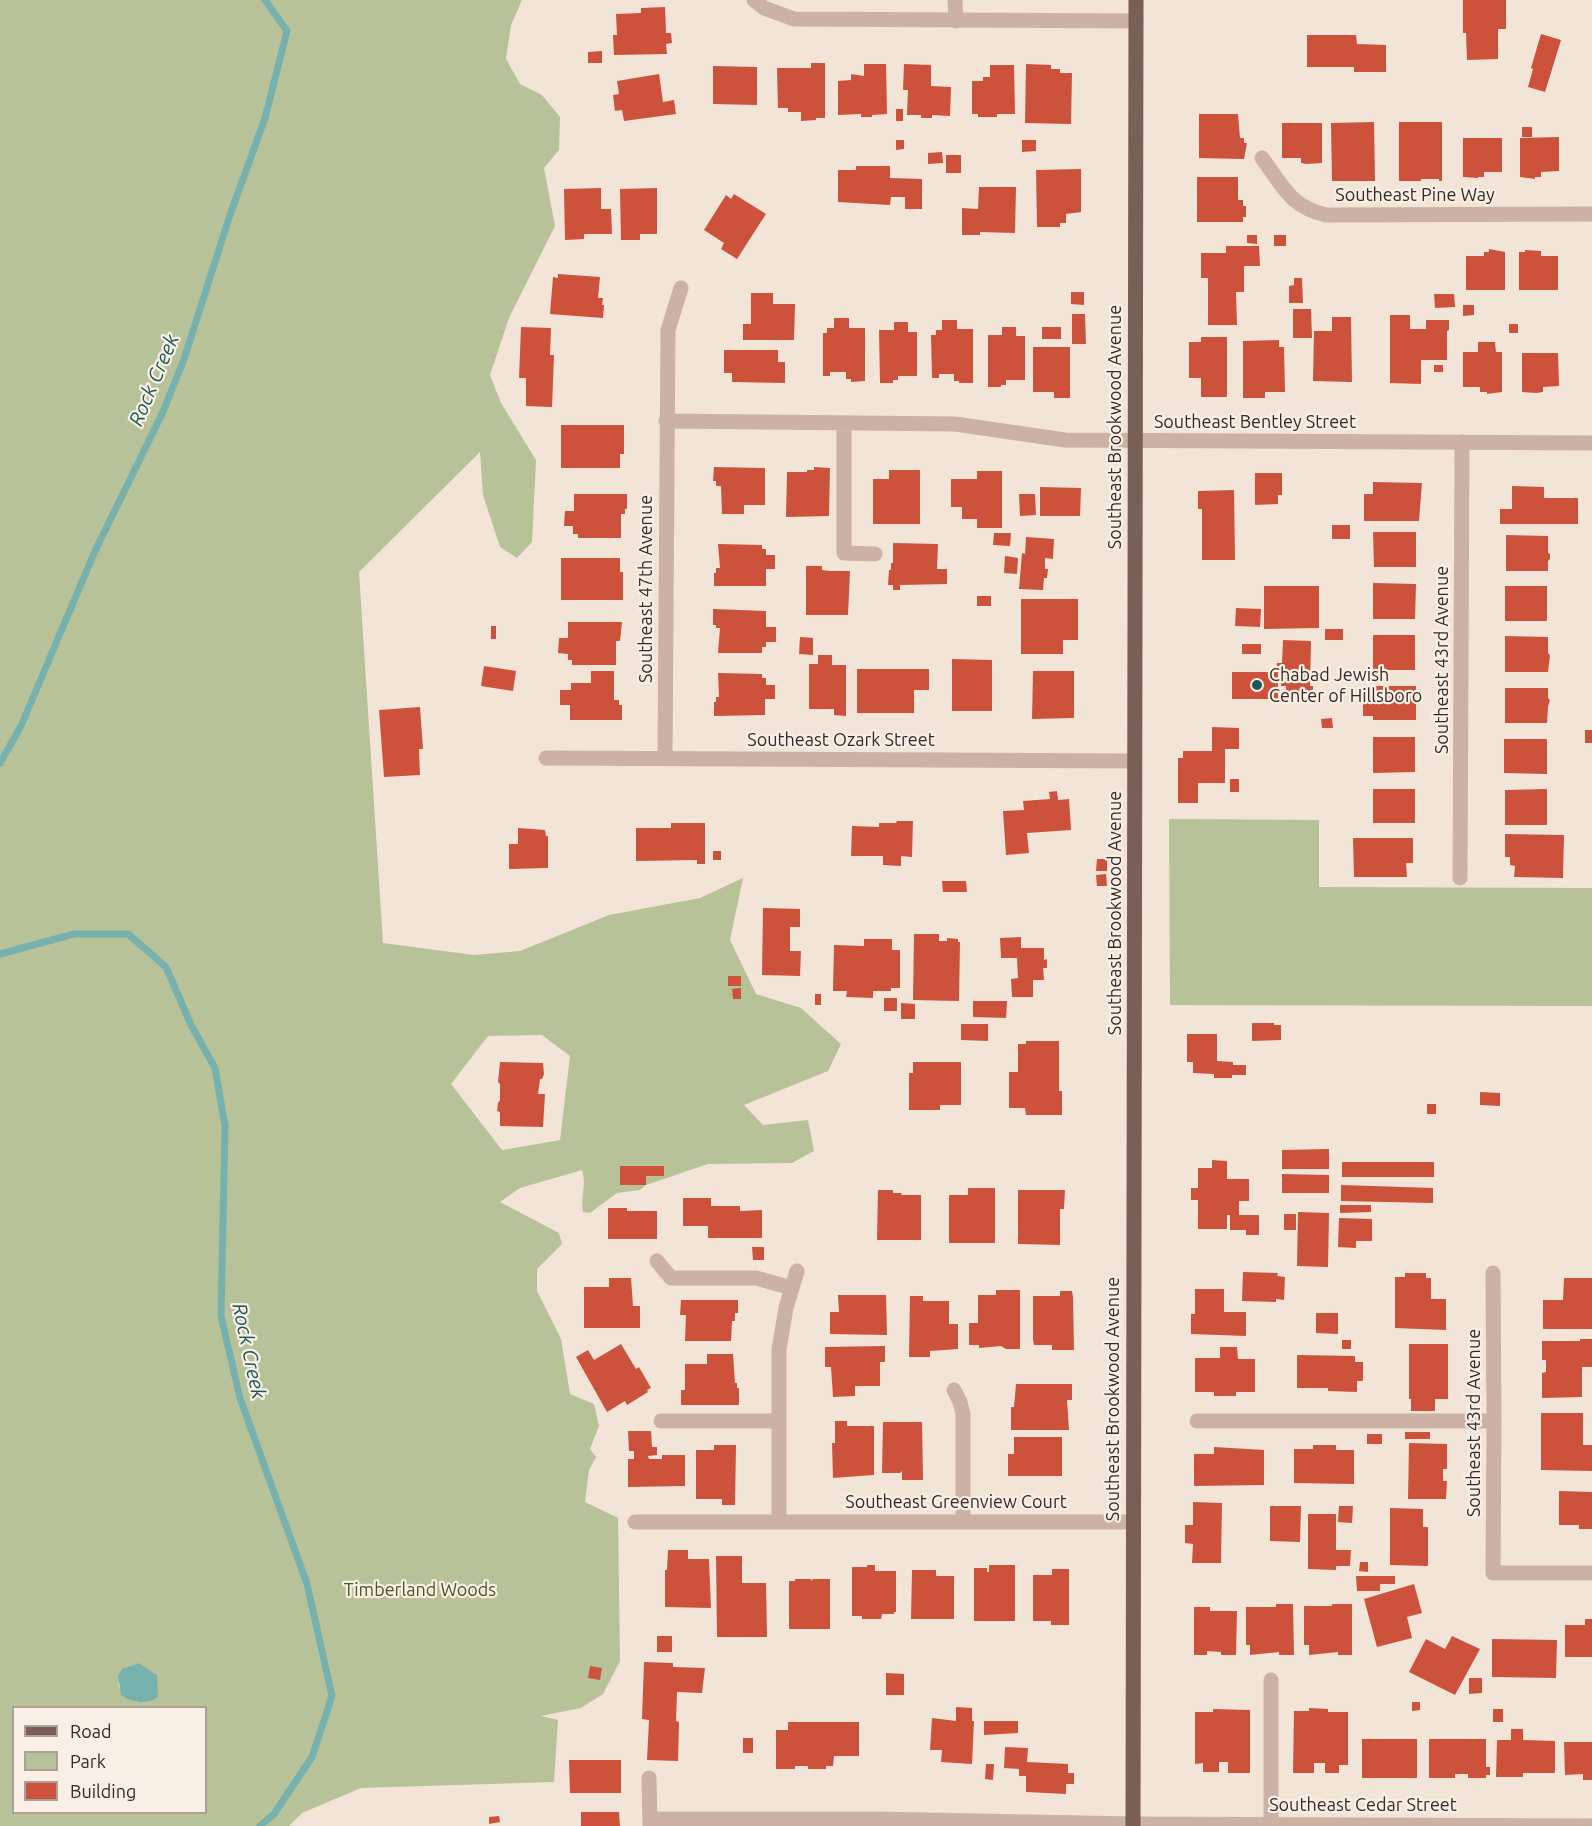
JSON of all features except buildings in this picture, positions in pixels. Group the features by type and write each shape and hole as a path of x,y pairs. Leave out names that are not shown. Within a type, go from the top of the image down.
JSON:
{"main road":[{"name":"Southeast Brookwood Avenue","path":"1133,1825 1136,0"}],"street":[{"path":"754,0 764,8 794,19 1136,21"},
{"path":"955,0 956,21"},
{"name":"Southeast Pine Way","path":"1262,158 1294,202 1310,211 1326,215 1592,214"},
{"name":"Southeast 47th Avenue","path":"665,758 668,330 681,288"},
{"name":"Southeast Bentley Street","path":"666,421 955,424 1065,440 1592,442"},
{"path":"844,423 844,553 874,554"},
{"name":"Southeast 43rd Avenue","path":"1460,878 1462,442"},
{"name":"Southeast Ozark Street","path":"546,758 1134,761"},
{"path":"657,1261 671,1278 756,1278 792,1287"},
{"path":"779,1522 779,1348 797,1271"},
{"name":"Southeast 43rd Avenue","path":"1493,1272 1493,1573 1592,1573"},
{"path":"954,1390 963,1414 963,1522"},
{"path":"661,1421 779,1421"},
{"path":"1197,1421 1494,1421"},
{"name":"Southeast Greenview Court","path":"635,1522 1133,1522"},
{"path":"1272,1680 1272,1824"},
{"path":"649,1778 650,1822"},
{"name":"Southeast Cedar Street","path":"650,1822 876,1819 1133,1825 1592,1826"}],"green space":[{"name":"Timberland Woods","path":"0,0 522,0 511,25 506,59 520,84 542,95 560,117 559,150 544,168 555,226 509,318 490,375 501,403 536,460 532,542 517,558 500,547 483,495 480,452 359,572 383,943 474,955 520,951 609,915 700,898 743,878 730,940 756,994 801,1008 841,1044 828,1071 744,1105 763,1125 808,1120 814,1151 792,1163 708,1164 646,1185 640,1190 617,1193 590,1213 583,1212 582,1170 520,1188 500,1202 559,1233 562,1244 537,1269 537,1291 561,1339 570,1394 594,1404 599,1426 590,1449 596,1457 589,1470 585,1502 618,1518 620,1661 603,1694 581,1708 541,1716 558,1720 554,1782 361,1788 302,1813 289,1826 0,1826","holes":["542,1035 570,1056 560,1140 502,1150 451,1084 488,1036","139,1663 157,1675 140,1702 125,1697 118,1684"]},
{"path":"1169,819 1319,820 1319,887 1592,888 1592,1006 1170,1005"}],"water":[{"path":"139,1663 157,1675 158,1697 154,1700 135,1701 121,1695 118,1676 122,1669"}],"waterway":[{"name":"Rock Creek","path":"0,763 21,726 95,551 162,414 183,362 230,215 265,118 287,31 265,0"},
{"name":"Rock Creek","path":"0,954 74,934 128,934 166,967 191,1025 215,1068 225,1126 221,1316 240,1398 307,1584 332,1696 312,1757 274,1814 260,1826"}],"place":[{"name":"Chabad Jewish Center of Hillsboro","path":"1257,685"}]}
